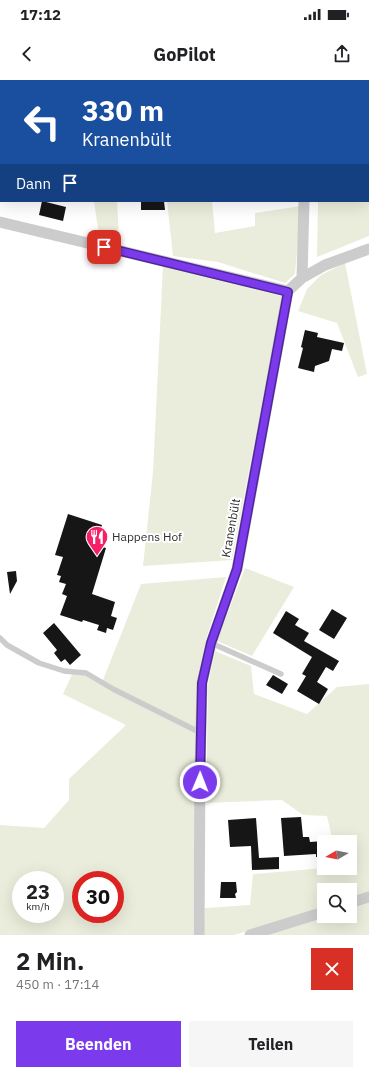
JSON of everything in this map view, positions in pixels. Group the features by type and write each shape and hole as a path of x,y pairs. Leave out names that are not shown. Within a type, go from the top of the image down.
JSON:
{"street":[{"path":"302,278 304,202"},
{"path":"0,222 288,292 302,278 325,265 369,249"},
{"name":"Kranenbült","path":"199,935 202,683 211,643 237,569 288,292"},
{"path":"357,902 369,898"},
{"path":"250,935 317,914"}],"lane":[{"path":"0,638 8,645 39,663 64,671 86,673 113,689 201,733"},
{"path":"211,643 281,674"}],"green space":[{"path":"94,202 117,202 119,236 99,236"},
{"path":"167,202 212,202 215,233 255,226 255,213 301,206 295,274 285,283 218,262 173,256"},
{"path":"318,202 369,202 369,236 317,257"},
{"path":"345,263 367,374 358,377 337,323 298,311 307,289 321,275"},
{"path":"163,266 282,296 232,560 143,566 153,472"},
{"path":"245,568 294,587 252,656 217,641"},
{"path":"226,577 206,639 197,681 193,935 0,935 0,825 44,828 69,800 69,779 126,725 63,694 74,670 103,680 141,584"},
{"path":"215,651 251,666 254,694 307,714 337,687 369,684 369,893 357,897 357,883 317,883 317,909 234,935 203,935 205,908 250,905 253,874 317,869 317,875 357,875 357,835 331,835 327,816 303,815 282,800 206,803 208,685"},
{"path":"369,903 369,935 268,935 317,920 317,923 357,923 357,907"}],"building":[{"path":"42,202 66,207 63,221 39,215"},
{"path":"141,202 164,202 165,210 141,210"},
{"path":"305,330 318,333 317,337 344,343 342,351 332,349 329,361 315,366 314,372 298,368 303,348 301,347"},
{"path":"68,514 102,525 96,545 106,548 92,594 115,602 111,616 117,618 113,630 107,628 106,633 97,630 99,625 83,620 82,622 60,615 67,596 62,594 66,584 59,582 61,576 57,575 63,557 55,555"},
{"path":"16,571 17,581 10,594 7,572"},
{"path":"332,609 347,618 334,639 319,630"},
{"path":"286,611 299,619 295,625 309,633 304,641 339,661 333,671 326,667 317,682 328,689 319,704 297,691 306,676 302,674 312,657 273,633"},
{"path":"54,623 81,655 70,665 65,659 61,662 54,653 57,650 43,633"},
{"path":"273,675 288,684 282,694 266,685"},
{"path":"301,817 303,837 309,837 310,842 317,842 317,857 316,854 284,856 281,818"},
{"path":"256,818 259,858 279,857 279,869 252,870 251,846 230,847 228,820"},
{"path":"221,882 236,882 236,898 220,898"}],"place":[{"name":"Happens Hof","path":"97,556"}],"route":[{"path":"104,247 288,292 237,569 211,643 202,683 200,782"}]}
